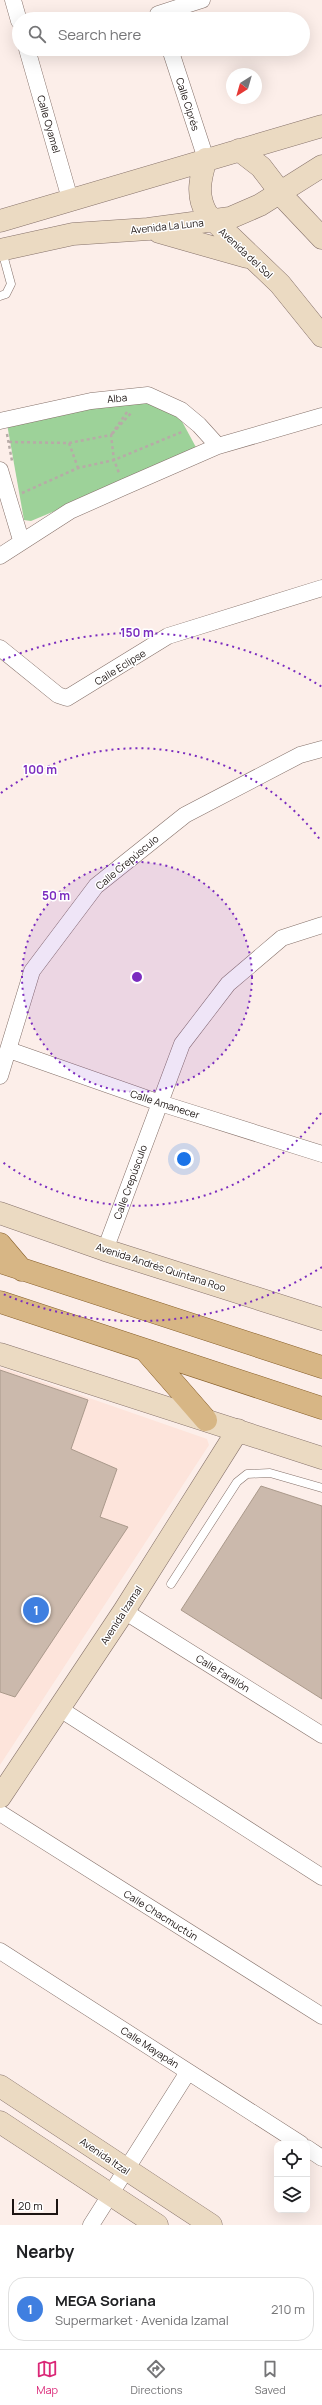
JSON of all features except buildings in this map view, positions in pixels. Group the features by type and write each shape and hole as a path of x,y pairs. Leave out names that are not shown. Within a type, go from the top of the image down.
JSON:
{"main road":[{"path":"0,1244 22,1270"},
{"path":"0,1262 322,1368"},
{"path":"0,1302 322,1408"},
{"path":"144,1349 206,1420"}],"street":[{"path":"13,0 16,12"},
{"path":"157,11 202,0"},
{"name":"Calle Oyamel","path":"29,56 70,199"},
{"name":"Calle Ciprés","path":"172,56 206,159"},
{"path":"0,221 70,199 322,126"},
{"path":"239,150 256,162 302,217 322,238"},
{"name":"Avenida del Sol","path":"206,159 200,180 199,196 203,208 213,222 280,284 322,336"},
{"path":"302,217 301,193 316,169"},
{"name":"Avenida La Luna","path":"1,250 72,234 148,229 213,222 252,210 316,169"},
{"path":"148,229 254,259"},
{"path":"143,396 181,410 199,424 218,446"},
{"name":"Alba","path":"2,421 91,401 143,396"},
{"path":"0,556 21,540 70,511 218,446 322,416"},
{"path":"6,467 21,540"},
{"name":"Calle Eclipse","path":"0,648 58,695 67,698 168,636 322,588"},
{"name":"Calle Crepúsculo","path":"0,1076 32,971 96,886 185,815 300,755 322,749"},
{"name":"Calle Crepúsculo","path":"105,1250 182,1044 228,984 282,938 322,925"},
{"name":"Calle Amanecer","path":"9,1050 160,1103 322,1154"},
{"name":"Avenida Andrés Quintana Roo","path":"0,1213 105,1250 322,1319"},
{"path":"0,1354 322,1458"},
{"name":"Avenida Izamal","path":"0,1797 124,1611 238,1430"},
{"name":"Calle Farallón","path":"124,1611 322,1735"},
{"path":"60,1709 322,1877"},
{"name":"Calle Chacmuctún","path":"0,1813 322,2016"},
{"name":"Calle Mayapán","path":"0,1951 296,2141"},
{"path":"91,2225 188,2072"},
{"name":"Avenida Itzal","path":"0,2086 211,2225"},
{"path":"0,2122 157,2225"},
{"path":"310,2150 322,2158"}],"lane":[{"path":"0,296 6,294 11,284 1,250"},
{"path":"171,1584 237,1482 247,1474 270,1473 322,1488"}],"path":[{"path":"8,442 70,443 111,435 143,396"},
{"path":"124,487 114,460 111,435 143,396"},
{"path":"2,421 8,442 6,467"},
{"path":"18,494 78,468 114,460 199,424"},
{"path":"70,443 78,468"}],"shaded area":[{"path":"0,1367 207,1439 209,1445 0,1765"}],"green space":[{"path":"147,398 178,414 198,451 31,521 24,520 7,424"}],"place":[{"name":"MEGA Soriana","path":"36,1610"}]}
